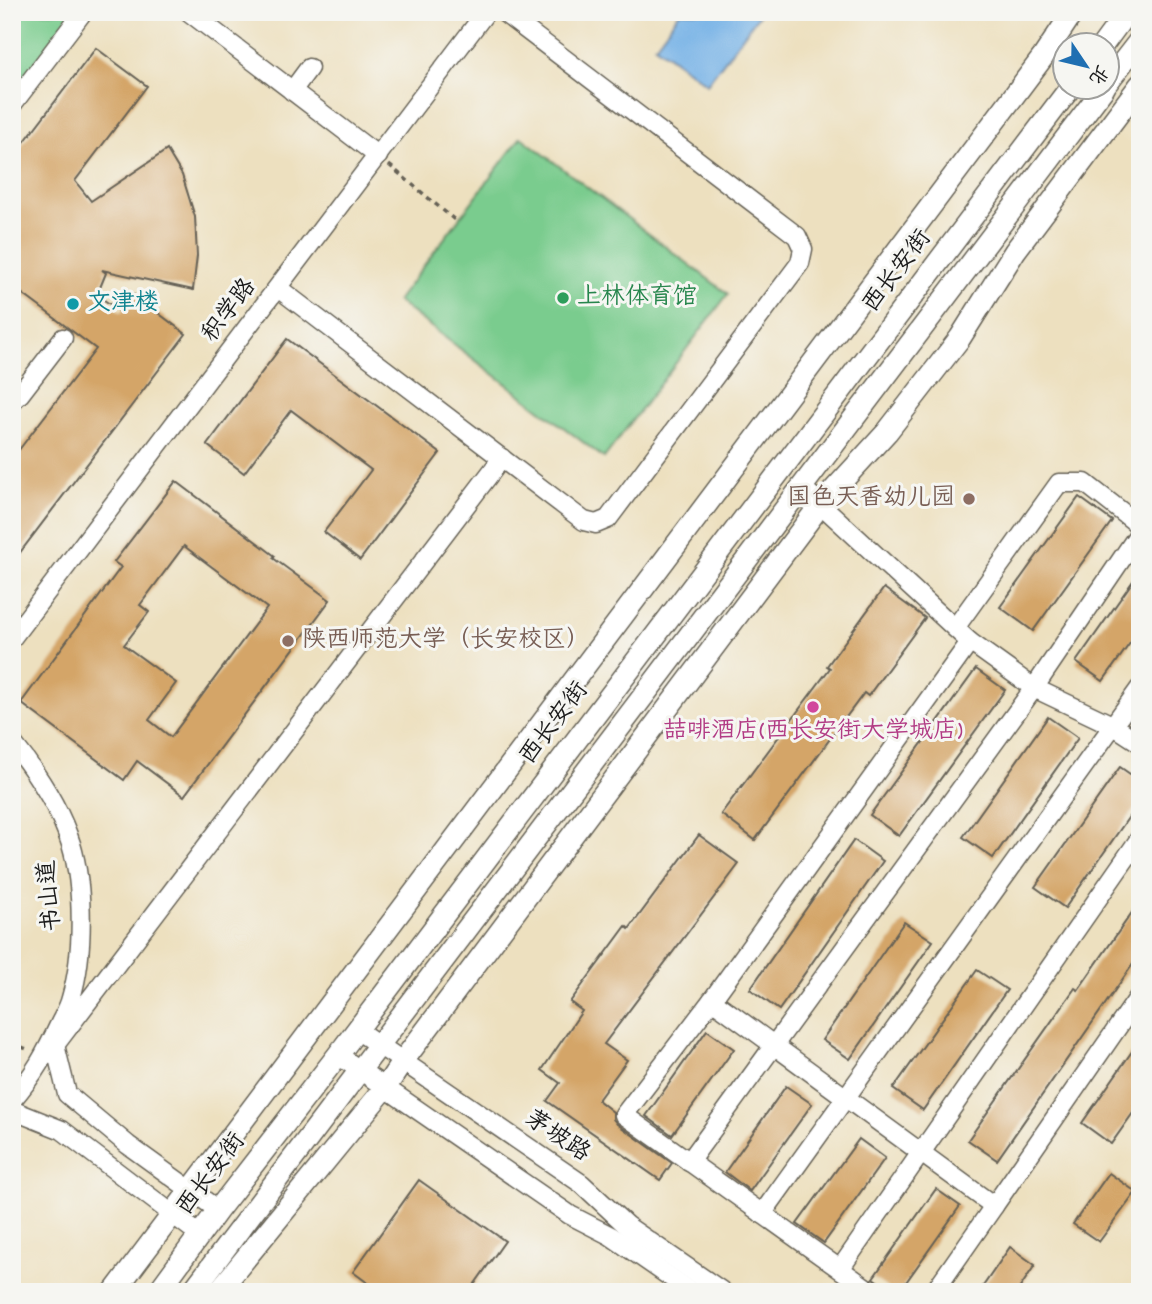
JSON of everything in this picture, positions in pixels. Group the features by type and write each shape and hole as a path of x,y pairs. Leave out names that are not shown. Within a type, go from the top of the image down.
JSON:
{"main road":[{"path":"114,1292 1034,68 1073,12"},
{"path":"1112,32 1127,12"},
{"path":"1120,66 1140,40"},
{"path":"218,1292 385,1088 821,504 887,432 960,338 1015,251 1140,85"},
{"name":"西长安街","path":"158,1292 1059,102"},
{"path":"192,1292 1093,102"}],"street":[{"path":"12,105 83,12"},
{"path":"189,12 378,156"},
{"name":"积学路","path":"12,638 486,12"},
{"path":"278,288 584,521 596,524 608,519 800,263 803,249 797,236 503,12"},
{"path":"292,91 309,68"},
{"path":"15,394 63,338"},
{"path":"12,1100 502,457"},
{"path":"955,628 1059,482 1085,483 1140,526"},
{"path":"802,487 970,642 1034,688 1114,726 1140,743"},
{"path":"689,1162 1034,688 1140,532"},
{"path":"872,1292 624,1115 712,1000 970,642"},
{"path":"762,1213 1140,688"},
{"name":"书山道","path":"12,742 36,771 57,808 71,844 78,877 78,960 71,999 50,1050"},
{"path":"840,1269 1140,838"},
{"path":"934,1292 1140,995"},
{"path":"712,1000 994,1206"},
{"name":"茅坡路","path":"357,1030 582,1184 627,1226 723,1292"},
{"path":"50,1050 67,1094 128,1145 218,1210"},
{"path":"338,1055 570,1216 611,1236 692,1292"},
{"path":"438,1124 456,1098"},
{"path":"12,1110 62,1130 200,1236"}],"path":[{"path":"378,156 457,222"}],"green space":[{"path":"12,12 76,12 12,95"},
{"name":"上林体育馆","path":"521,137 728,294 604,458 397,301"}],"water":[{"path":"680,12 761,12 707,84 655,46"}],"building":[{"name":"文津楼","path":"96,48 147,86 75,181 91,201 167,150 182,175 195,217 197,256 193,290 102,270 106,273 97,295 121,312 134,295 186,334 12,563 12,459 96,349 12,286 12,158"},
{"path":"287,339 440,453 360,560 324,532 371,470 291,410 244,473 207,445"},
{"path":"176,481 330,600 184,796 137,761 124,780 21,703 121,567 114,562","holes":["184,546 267,608 171,737 149,720 176,683 124,645 149,612 140,605"]},
{"path":"1079,497 1112,521 1033,631 1000,607"},
{"path":"1140,571 1140,629 1103,681 1076,662"},
{"path":"884,588 925,618 868,696 864,693 755,840 721,814 830,668 827,666"},
{"path":"976,669 1005,690 899,836 870,815"},
{"path":"1048,717 1078,738 993,858 963,837"},
{"path":"1120,767 1140,781 1140,801 1065,908 1035,887"},
{"path":"699,835 739,864 604,1044 627,1060 598,1100 613,1112 613,1119 617,1124 672,1163 660,1180 547,1101 560,1083 542,1070 582,1011 570,1002 626,926 629,929"},
{"path":"854,840 883,861 779,1010 750,989"},
{"path":"1140,901 1140,954 997,1160 968,1140"},
{"path":"904,922 933,941 850,1059 822,1040"},
{"path":"977,970 1007,990 923,1110 893,1089"},
{"path":"707,1030 734,1049 672,1135 646,1116"},
{"path":"1140,1040 1140,1103 1111,1144 1082,1123"},
{"path":"786,1086 812,1104 750,1191 725,1172"},
{"path":"859,1139 885,1158 824,1243 797,1224"},
{"path":"1109,1173 1136,1192 1099,1242 1073,1224"},
{"path":"419,1180 505,1241 469,1292 380,1292 353,1272"},
{"path":"936,1189 960,1206 899,1292 893,1292 873,1278"},
{"path":"1010,1247 1035,1265 1017,1292 979,1292"}],"place":[{"name":"上林体育馆","path":"563,298"},
{"name":"文津楼","path":"73,304"},
{"name":"国色天香幼儿园","path":"969,499"},
{"name":"陕西师范大学（长安校区）","path":"288,641"},
{"name":"喆啡酒店(西长安街大学城店)","path":"813,707"}]}
